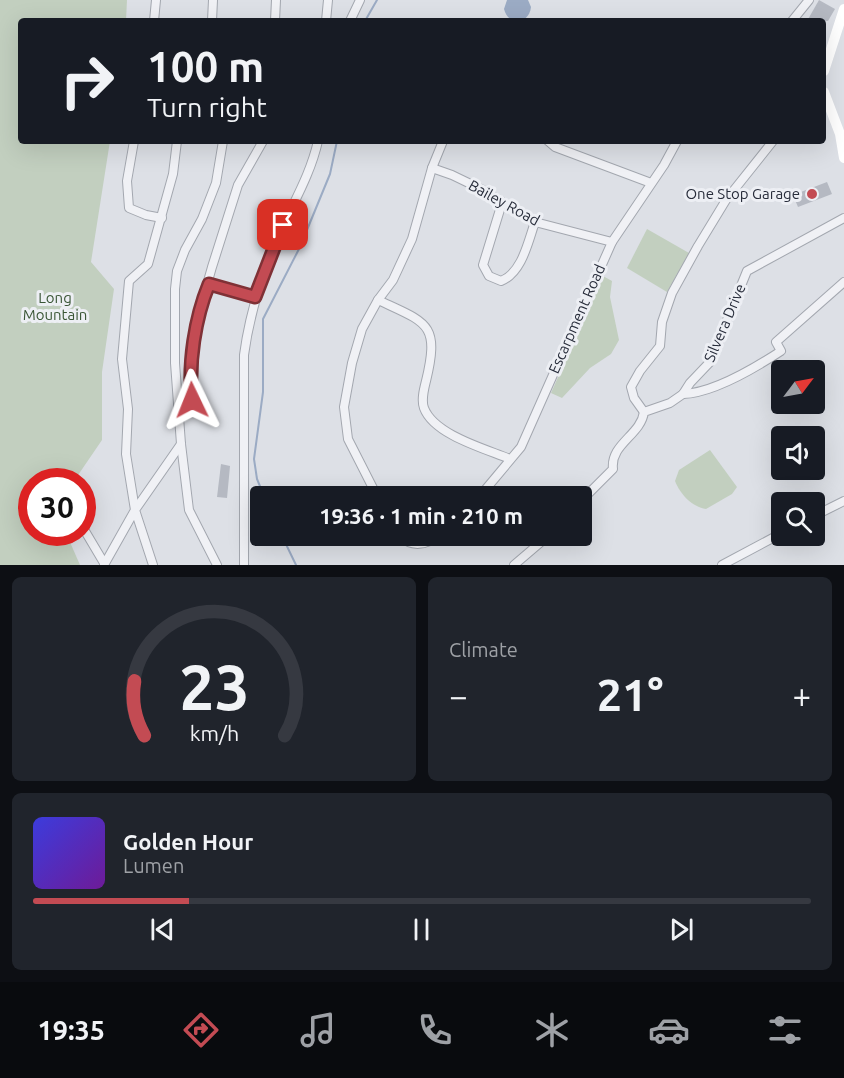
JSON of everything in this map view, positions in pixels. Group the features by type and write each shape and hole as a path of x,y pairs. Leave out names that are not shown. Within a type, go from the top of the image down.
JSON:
{"street":[{"path":"154,18 156,0"},
{"path":"212,18 213,0"},
{"path":"275,18 276,0"},
{"path":"326,18 328,0"},
{"path":"351,18 360,0"},
{"path":"794,18 809,0"},
{"path":"826,65 844,9"},
{"path":"826,97 840,134 844,158"},
{"path":"133,144 127,181 129,208 162,218"},
{"path":"153,565 135,510 126,454 128,409 122,359 124,320 129,281 148,264 162,218 177,144"},
{"path":"217,565 189,510 175,363 177,271 216,183 222,144"},
{"path":"180,417 190,408 192,400 190,381 202,302 238,185 260,144"},
{"path":"243,565 244,355 255,297 283,225 304,185 317,144"},
{"path":"371,486 348,439 344,407 352,363 362,329 378,300 393,280 412,239 432,168 442,144"},
{"path":"552,144 651,183"},
{"name":"Escarpment Road","path":"488,486 520,447 612,242 675,144"},
{"path":"592,490 613,469 612,461 619,447 639,427 644,412 634,398 631,387 640,371 660,346 662,322 672,293 726,200 771,144"},
{"name":"Bailey Road","path":"432,168 452,175 536,222 612,242"},
{"path":"502,202 483,266 489,276 501,281 511,277 536,222"},
{"name":"Silvera Drive","path":"644,412 670,403 683,394 710,362 747,271 844,218"},
{"path":"683,394 694,394 710,388 781,351 776,342 844,282"},
{"path":"209,284 255,297"},
{"path":"378,300 423,324 431,336 432,350 423,392 423,408 430,418 450,435 510,459"},
{"path":"104,564 135,510 181,444"},
{"path":"825,510 844,501"},
{"path":"722,565 771,539"},
{"path":"94,546 104,564"},
{"path":"514,565 536,546"}],"green space":[{"name":"Long Mountain","path":"0,0 127,0 126,18 18,18 18,144 110,144 91,262 114,289 102,372 102,440 83,468 18,468 18,546 72,546 80,565 0,565"},
{"path":"647,229 689,253 667,292 627,268"},
{"path":"603,276 612,281 610,297 619,340 611,354 590,368 562,398 551,393"},
{"path":"710,450 737,487 732,494 706,509 696,506 687,499 675,481 679,470"}],"water":[{"path":"507,0 528,0 531,7 525,18 510,18 504,9"}],"building":[{"path":"819,0 835,9 828,21 826,18 809,18"},
{"name":"One Stop Garage","path":"827,182 832,194 798,207 793,195"},
{"path":"221,464 230,466 227,498 217,497"}],"waterway":[{"path":"367,18 377,0"},
{"path":"260,486 254,459 263,392 263,319 300,247 330,174 336,144"},
{"path":"287,546 296,565"}],"place":[{"name":"One Stop Garage","path":"812,194"}],"route":[{"path":"192,400 190,381 196,336 202,302 209,284 255,297 283,225"}]}
